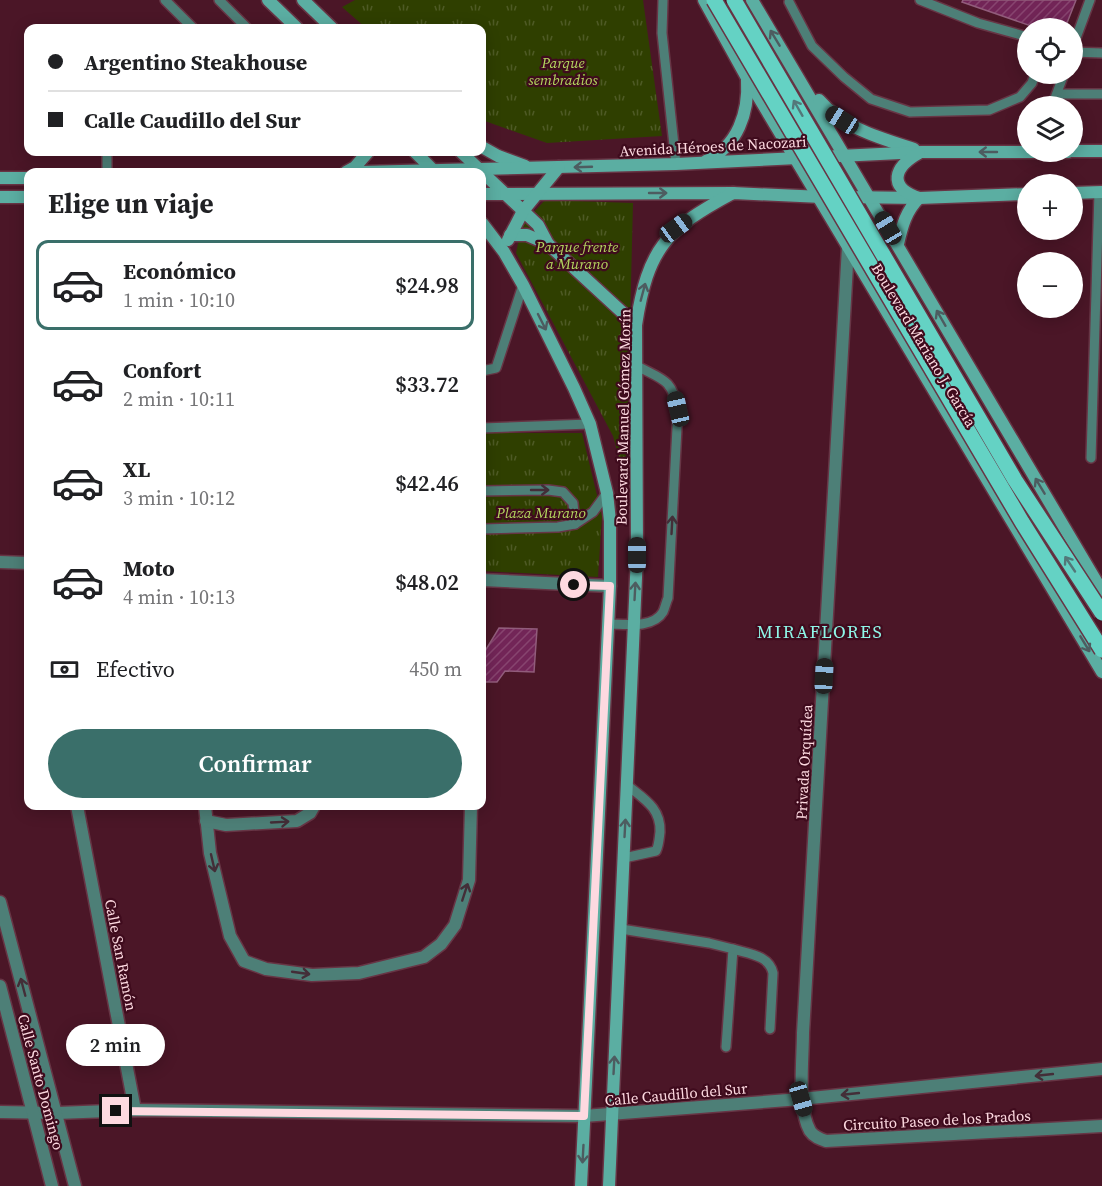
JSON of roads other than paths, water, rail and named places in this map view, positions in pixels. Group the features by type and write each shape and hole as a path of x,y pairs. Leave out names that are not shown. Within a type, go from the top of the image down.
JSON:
{"main road":[{"path":"268,0 293,24"},
{"path":"303,0 328,24"},
{"name":"Boulevard Mariano J. García","path":"704,0 746,76 1102,672"},
{"path":"714,0 1022,522 1102,650"},
{"path":"734,0 1015,480 1102,613"},
{"name":"Boulevard Mariano J. García","path":"752,0 1102,591"},
{"path":"797,75 830,113 846,123 886,141 921,152"},
{"path":"704,162 713,158 730,142 742,122 748,99 746,76"},
{"path":"486,149 531,168"},
{"path":"1083,151 1102,151"},
{"path":"918,198 900,188 898,174 901,165 907,159 921,152"},
{"name":"Avenida Héroes de Nacozari","path":"486,170 676,164 921,152 1017,152"},
{"path":"353,168 365,156"},
{"path":"420,156 430,168"},
{"path":"464,156 478,168"},
{"path":"504,252 523,211 559,167"},
{"path":"486,176 538,225 548,244"},
{"path":"0,178 24,178"},
{"path":"1083,193 1101,192"},
{"path":"486,194 733,193 918,198 1017,194"},
{"name":"Boulevard Manuel Gómez Morín","path":"609,1186 637,555 636,325 641,296 650,267 661,246 676,228 733,193"},
{"path":"0,197 24,197"},
{"path":"898,244 903,223 911,206 918,198"},
{"name":"Boulevard Manuel Gómez Morín","path":"486,228 504,252 523,285 590,424 607,493 610,521 610,586 581,1186"},
{"path":"510,235 527,235 548,244 636,325"},
{"path":"946,412 982,388"}],"street":[{"name":"Privada Orquídea","path":"801,1099 848,247"},
{"path":"0,562 24,563"},
{"path":"486,579 610,586"},
{"name":"Calle San Ramón","path":"77,810 135,1110"},
{"path":"206,810 210,853 230,936 244,961 266,969 312,975 359,973 424,957 441,944 455,925 469,880 471,810"},
{"path":"207,821 226,825 297,821 312,810"},
{"name":"Calle Santo Domingo","path":"0,902 75,1186"},
{"name":"Calle Santo Domingo","path":"0,986 52,1186"},
{"name":"Calle Caudillo del Sur","path":"0,1112 57,1113 135,1110 584,1116 801,1099 1102,1069"},
{"name":"Circuito Paseo de los Prados","path":"801,1099 810,1132 826,1141 1102,1126"}],"lane":[{"path":"219,0 243,24"},
{"path":"663,0 662,33 676,164"},
{"path":"920,0 978,23 1017,35"},
{"path":"1083,19 1090,0"},
{"path":"789,1 812,46 871,99 910,112 989,110 1020,97 1031,84"},
{"path":"172,2 191,24"},
{"path":"1083,51 1102,53"},
{"path":"1060,84 1057,94 1102,94"},
{"path":"1091,458 1101,192"},
{"path":"486,370 496,368 500,359 503,343 523,285"},
{"path":"608,624 634,624 656,620 663,612 668,598 678,409 675,395 667,382 637,366"},
{"path":"486,428 590,424"},
{"path":"486,491 563,492 573,503 575,524"},
{"path":"486,529 558,527 575,524 593,512 607,493"},
{"path":"624,858 656,851 660,822 653,806 627,785"},
{"path":"621,929 709,942 765,959 771,965 773,973 770,1029"},
{"path":"726,1047 733,949"}],"district":[{"name":"MIRAFLORES","path":"820,631"}],"park label":[{"name":"Parque sembradios","path":"563,70"},
{"name":"Parque frente a Murano","path":"577,254"},
{"name":"Plaza Murano","path":"541,512"}]}
